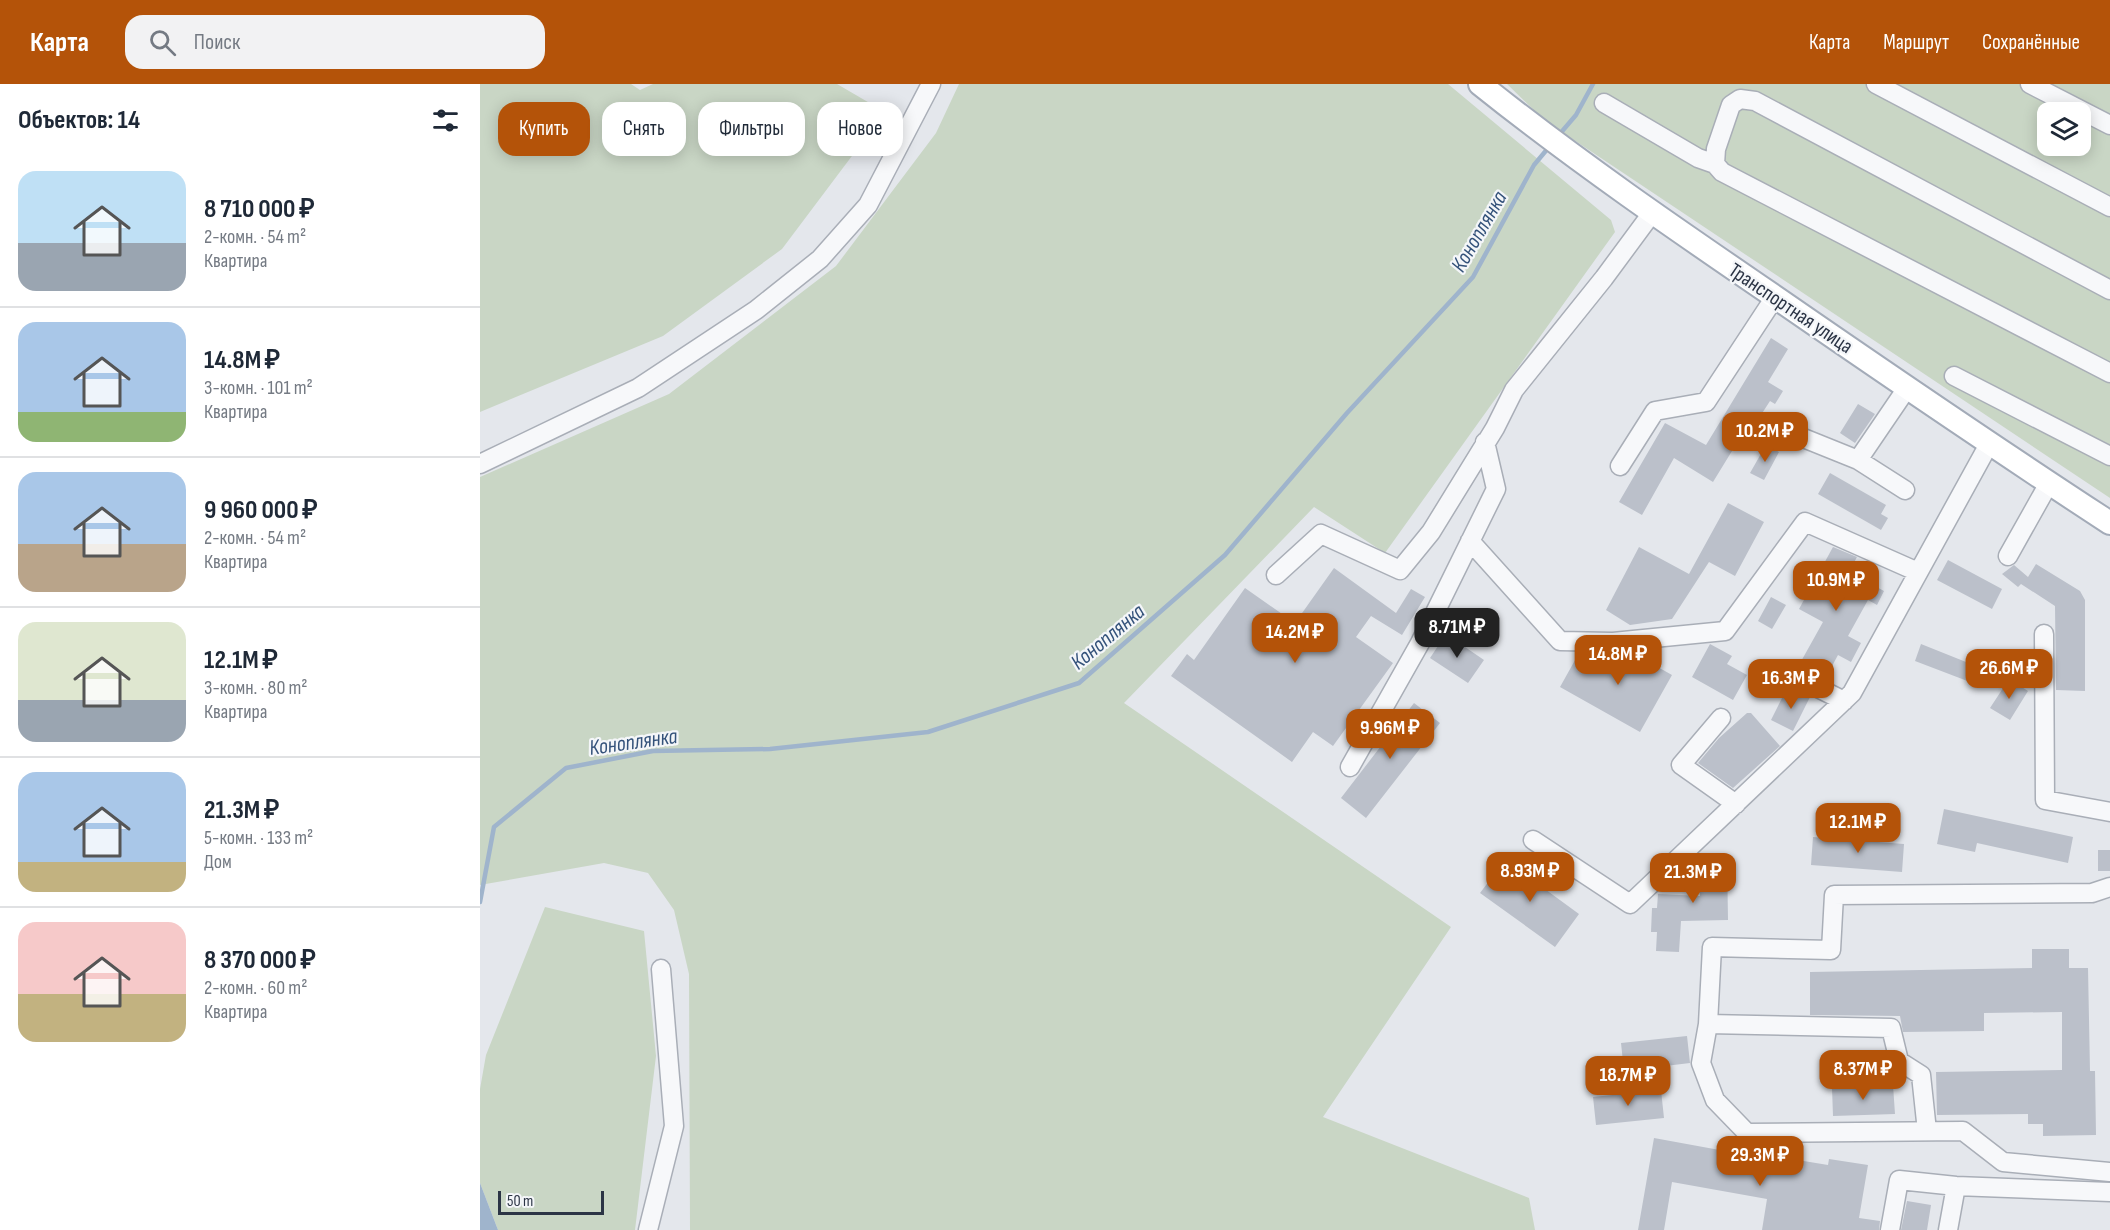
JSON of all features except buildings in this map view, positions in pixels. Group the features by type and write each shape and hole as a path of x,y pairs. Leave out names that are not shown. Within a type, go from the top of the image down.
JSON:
{"main road":[{"name":"Транспортная улица","path":"1480,84 1535,128 1652,213 1989,444 2110,523"}],"street":[{"path":"480,464 638,388 756,310 820,259 868,204 931,84"},
{"path":"1876,84 2110,207"},
{"path":"2030,84 2110,125"},
{"path":"1715,164 1716,149 1731,105 1740,99 1755,101 2110,290"},
{"path":"1604,103 1698,158 1715,164 1722,172 2110,373"},
{"path":"1276,575 1321,534 1400,570 1431,532 1514,390 1604,278 1652,213"},
{"path":"1620,466 1655,411 1706,402 1775,297"},
{"path":"1953,376 2110,456"},
{"path":"1858,460 1907,387"},
{"path":"1786,431 1858,460 1905,489"},
{"path":"1350,768 1420,644 1496,489 1485,442"},
{"path":"1533,840 1630,904 1852,693 1989,444"},
{"path":"2008,556 2049,483"},
{"path":"1470,541 1560,641 1613,642 1725,631 1805,522 1918,572"},
{"path":"2044,634 2045,800 2110,812"},
{"path":"1790,674 1844,701"},
{"path":"1721,717 1681,765 1736,804"},
{"path":"2110,888 2092,893 1834,895 1831,950 1712,947 1708,1024 1701,1063 1715,1100 1748,1133 1963,1131 2003,1162 2110,1172"},
{"path":"648,1230 674,1126 661,969"},
{"path":"1708,1024 1891,1028 1899,1061 1921,1075 1927,1131"},
{"path":"1890,1230 1899,1180 1956,1186 2110,1192"},
{"path":"1948,1230 1956,1186"}],"green space":[{"path":"480,84 631,84 640,90 653,84 837,84 868,102 817,102 817,156 852,156 782,249 663,336 480,412"},
{"path":"959,84 1448,84 1611,220 1615,232 1385,553 1314,507 1124,703 1451,927 1323,1117 1529,1198 1535,1230 690,1230 689,974 674,910 648,873 604,863 480,885 480,477 669,394 836,266 936,133"},
{"path":"1507,84 2110,84 2110,498 1544,120"},
{"path":"545,907 644,931 656,1056 635,1230 498,1230 480,1183 480,1089 486,1055"}],"water":[{"path":"480,1183 498,1230 480,1230"}],"waterway":[{"name":"Коноплянка","path":"1558,136 1576,115 1593,84"},
{"name":"Коноплянка","path":"480,902 494,827 566,768 653,751 770,749 928,732 1079,683 1225,555 1347,413 1473,277 1534,165 1549,147"}]}
